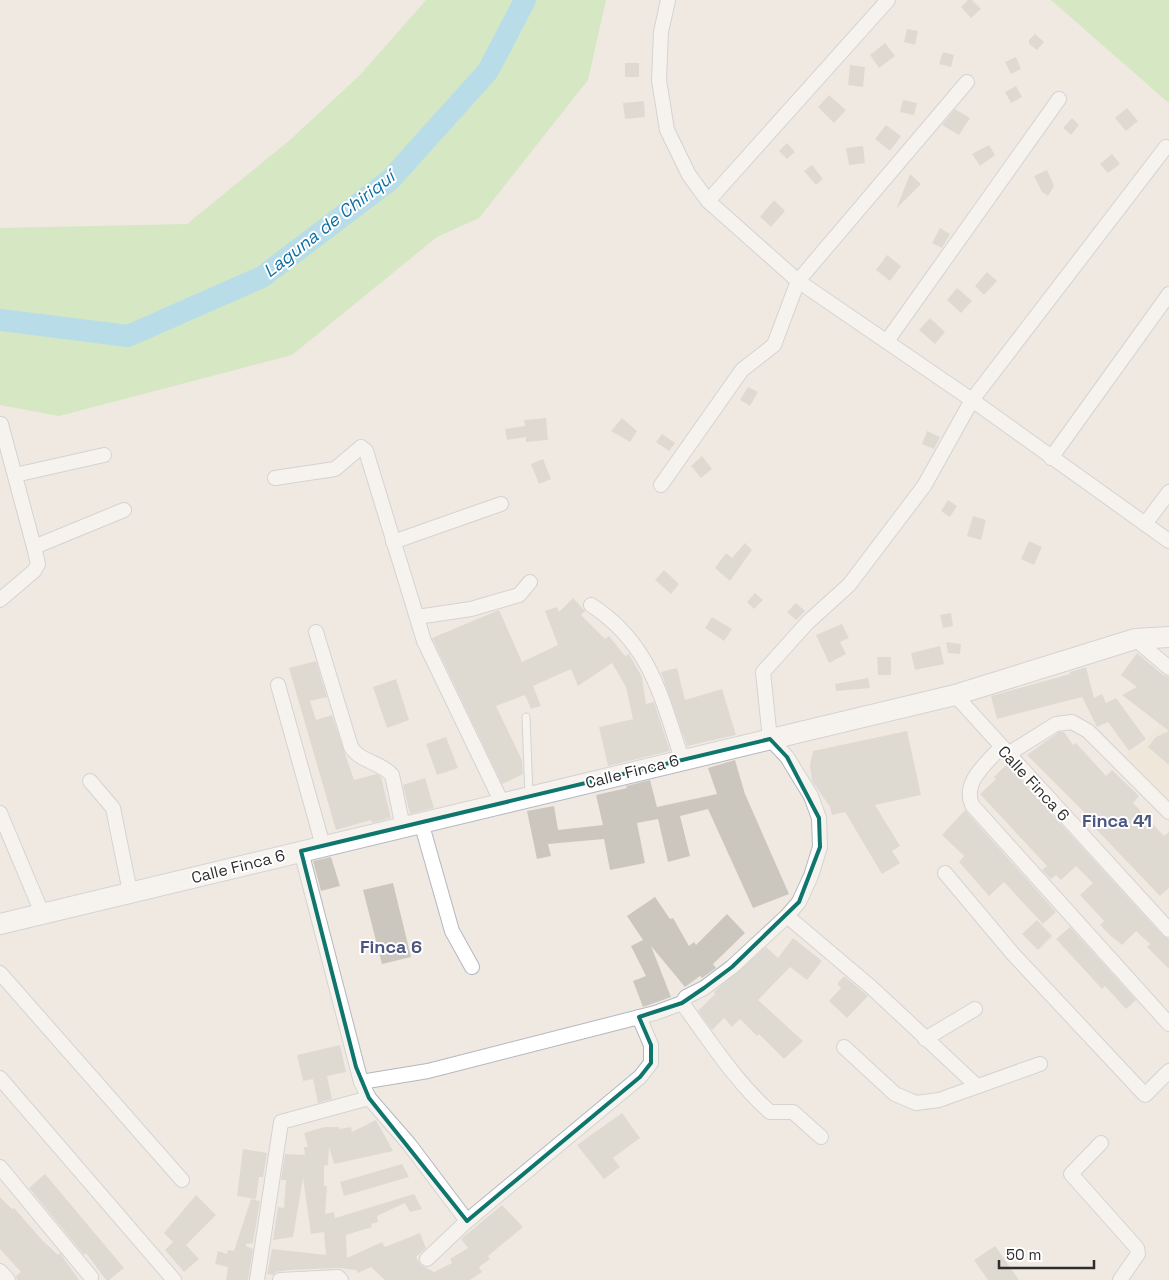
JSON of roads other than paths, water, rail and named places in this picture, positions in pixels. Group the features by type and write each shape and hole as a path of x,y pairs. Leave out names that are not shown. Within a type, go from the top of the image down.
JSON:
{"street":[{"path":"668,0 661,32 659,80 667,130 689,176 708,201 798,281 972,400 1169,541"},
{"path":"708,201 888,0"},
{"path":"661,485 742,370 774,345 798,281 967,82"},
{"path":"887,341 1059,98"},
{"path":"361,1082 428,1071 639,1017 682,1003 686,997 704,988 732,967 787,916 799,902 811,876 820,847 819,818 811,796 787,757 770,739 763,672 808,622 849,585 924,486 972,400 1166,147"},
{"path":"1051,458 1169,294"},
{"path":"0,600 34,571 38,564 1,424"},
{"path":"275,478 335,469 361,447 366,451 424,641 502,803"},
{"path":"15,475 104,455"},
{"path":"1145,524 1169,492"},
{"path":"393,542 501,504"},
{"path":"34,547 124,510"},
{"path":"417,617 471,608 519,595 530,582"},
{"path":"591,605 611,618 627,634 644,658 663,702 682,759"},
{"path":"316,632 351,747 355,753 387,769 392,775 452,930 472,968"},
{"path":"955,695 1135,640 1169,637"},
{"path":"1135,640 1169,668"},
{"path":"278,685 323,846"},
{"name":"Calle Finca 6","path":"0,924 955,695 1169,930"},
{"path":"1169,812 1088,732 1072,722 1056,724 1004,750 972,780 968,797 972,805 1169,1024"},
{"path":"90,781 113,808 130,892"},
{"path":"0,813 42,914"},
{"path":"301,851 361,1082 369,1098 409,1144 467,1221"},
{"path":"946,873 1013,954 1145,1095 1169,1071"},
{"path":"787,916 871,987 977,1086"},
{"path":"0,973 182,1180"},
{"path":"682,1003 741,1084 756,1100 770,1112 793,1112 820,1137"},
{"path":"925,1039 975,1008"},
{"path":"427,1259 467,1221 640,1077 651,1063 651,1045 639,1017"},
{"path":"844,1047 895,1094 916,1103 939,1100 1040,1064"},
{"path":"0,1078 174,1280"},
{"path":"257,1280 281,1122 369,1098"},
{"path":"1101,1143 1071,1174 1137,1248 1138,1254 1120,1280"},
{"path":"0,1167 92,1277"},
{"path":"0,1271 8,1280"},
{"path":"280,1280 338,1277 341,1280"}],"lane":[{"path":"526,717 530,797"}],"waterway":[{"name":"Laguna de Chiriquí","path":"0,320 128,336 262,277 390,180 488,71 525,0"}],"district":[{"name":"Finca 41","path":"1117,821"},
{"name":"Finca 6","path":"391,947"}]}
